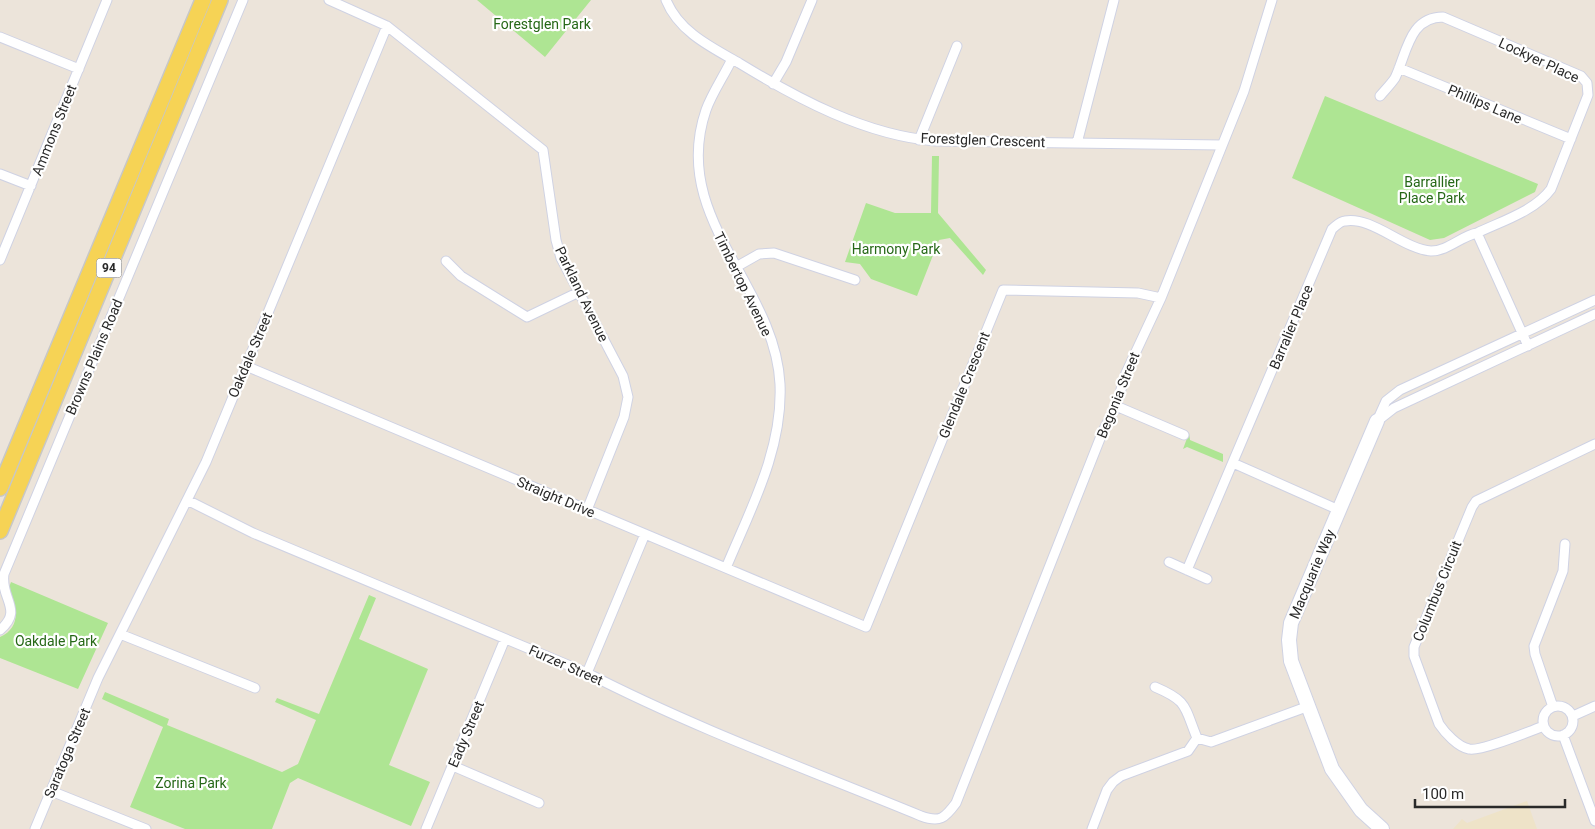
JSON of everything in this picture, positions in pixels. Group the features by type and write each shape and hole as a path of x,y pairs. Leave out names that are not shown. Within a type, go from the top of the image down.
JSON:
{"main road":[{"path":"191,29 195,0"},
{"name":"94","path":"0,488 203,0"},
{"name":"Browns Plains Road","path":"0,531 220,0"}],"street":[{"name":"Ammons Street","path":"0,260 107,0"},
{"name":"Parkland Avenue","path":"329,0 387,26 543,150 556,240 562,258 623,376 628,397 624,417 587,510"},
{"name":"Forestglen Crescent","path":"666,0 679,22 696,37 773,84 814,106 919,140 1222,145"},
{"path":"773,84 786,62 812,0"},
{"path":"1077,142 1114,0"},
{"name":"Begonia Street","path":"946,816 956,803 1103,430 1116,406 1126,373 1161,298 1244,92 1272,0"},
{"name":"Browns Plains Road","path":"0,630 9,622 10,611 1,590 4,574 242,1"},
{"name":"Lockyer Place","path":"1380,96 1394,79 1416,27 1432,17 1442,17 1581,76 1587,83 1588,94 1551,189 1545,198 1477,233"},
{"name":"Oakdale Street","path":"98,678 206,462 387,26"},
{"path":"0,37 79,69"},
{"path":"919,140 957,46"},
{"name":"Timbertop Avenue","path":"726,568 766,471 776,439 780,384 774,350 764,320 709,212 703,196 698,170 700,140 706,110 732,59"},
{"name":"Phillips Lane","path":"1399,68 1571,139"},
{"path":"0,174 31,186"},
{"name":"Barralier Place","path":"1187,570 1332,229 1343,221 1357,221 1421,249 1432,251 1443,249 1469,234 1477,233"},
{"path":"1477,233 1528,346"},
{"path":"736,266 758,254 774,254 855,280"},
{"path":"446,261 461,276 527,316 579,292"},
{"name":"Glendale Crescent","path":"866,627 1003,290 1138,293 1161,298"},
{"name":"Macquarie Way","path":"1382,829 1361,810 1332,769 1292,661 1288,640 1291,623 1386,401 1400,390 1595,300"},
{"path":"1377,421 1394,408 1595,314"},
{"name":"Straight Drive","path":"246,366 866,627"},
{"path":"1116,406 1184,435"},
{"name":"Columbus Circuit","path":"1544,726 1476,750 1462,746 1444,731 1439,724 1414,656 1414,647 1476,501 1595,444"},
{"path":"1233,464 1339,510"},
{"name":"Furzer Street","path":"187,500 253,533 587,673 639,700 933,821 946,816"},
{"path":"587,673 645,534"},
{"path":"1553,707 1534,646 1563,572 1565,544"},
{"path":"1169,562 1207,579"},
{"path":"120,634 255,688"},
{"name":"Eady Street","path":"426,829 505,638"},
{"name":"Saratoga Street","path":"35,829 98,678"},
{"path":"1155,687 1177,696 1183,704 1197,738"},
{"path":"1197,738 1211,742 1308,706"},
{"path":"1572,716 1595,706"},
{"path":"1553,707 1567,708 1572,716 1573,725 1564,735 1554,736 1544,726 1544,717 1553,707"},
{"path":"1564,735 1595,820"},
{"path":"1092,829 1113,782 1120,776 1188,751 1197,738"},
{"path":"452,766 539,803"},
{"path":"51,791 146,829"}],"shaded area":[{"path":"1527,801 1537,829 1453,829 1462,819 1467,823"}],"green space":[{"name":"Forestglen Park","path":"477,0 591,0 545,57"},
{"name":"Barrallier Place Park","path":"1325,96 1538,184 1535,192 1444,238 1430,240 1292,178"},
{"name":"Harmony Park","path":"932,156 939,156 938,213 986,270 983,275 950,238 939,240 917,296 871,279 860,264 845,262 866,203 895,213 931,213"},
{"path":"1189,433 1190,440 1223,454 1223,462 1187,447 1183,449"},
{"name":"Oakdale Park","path":"11,582 108,623 78,689 0,658 0,637 12,628 16,616 14,603 8,590"},
{"name":"Zorina Park","path":"369,595 376,598 359,639 428,669 389,765 430,782 411,826 298,778 290,783 272,829 185,829 130,807 163,727 102,699 105,692 169,719 167,725 282,772 298,764 316,720 275,702 277,698 319,714"}]}
